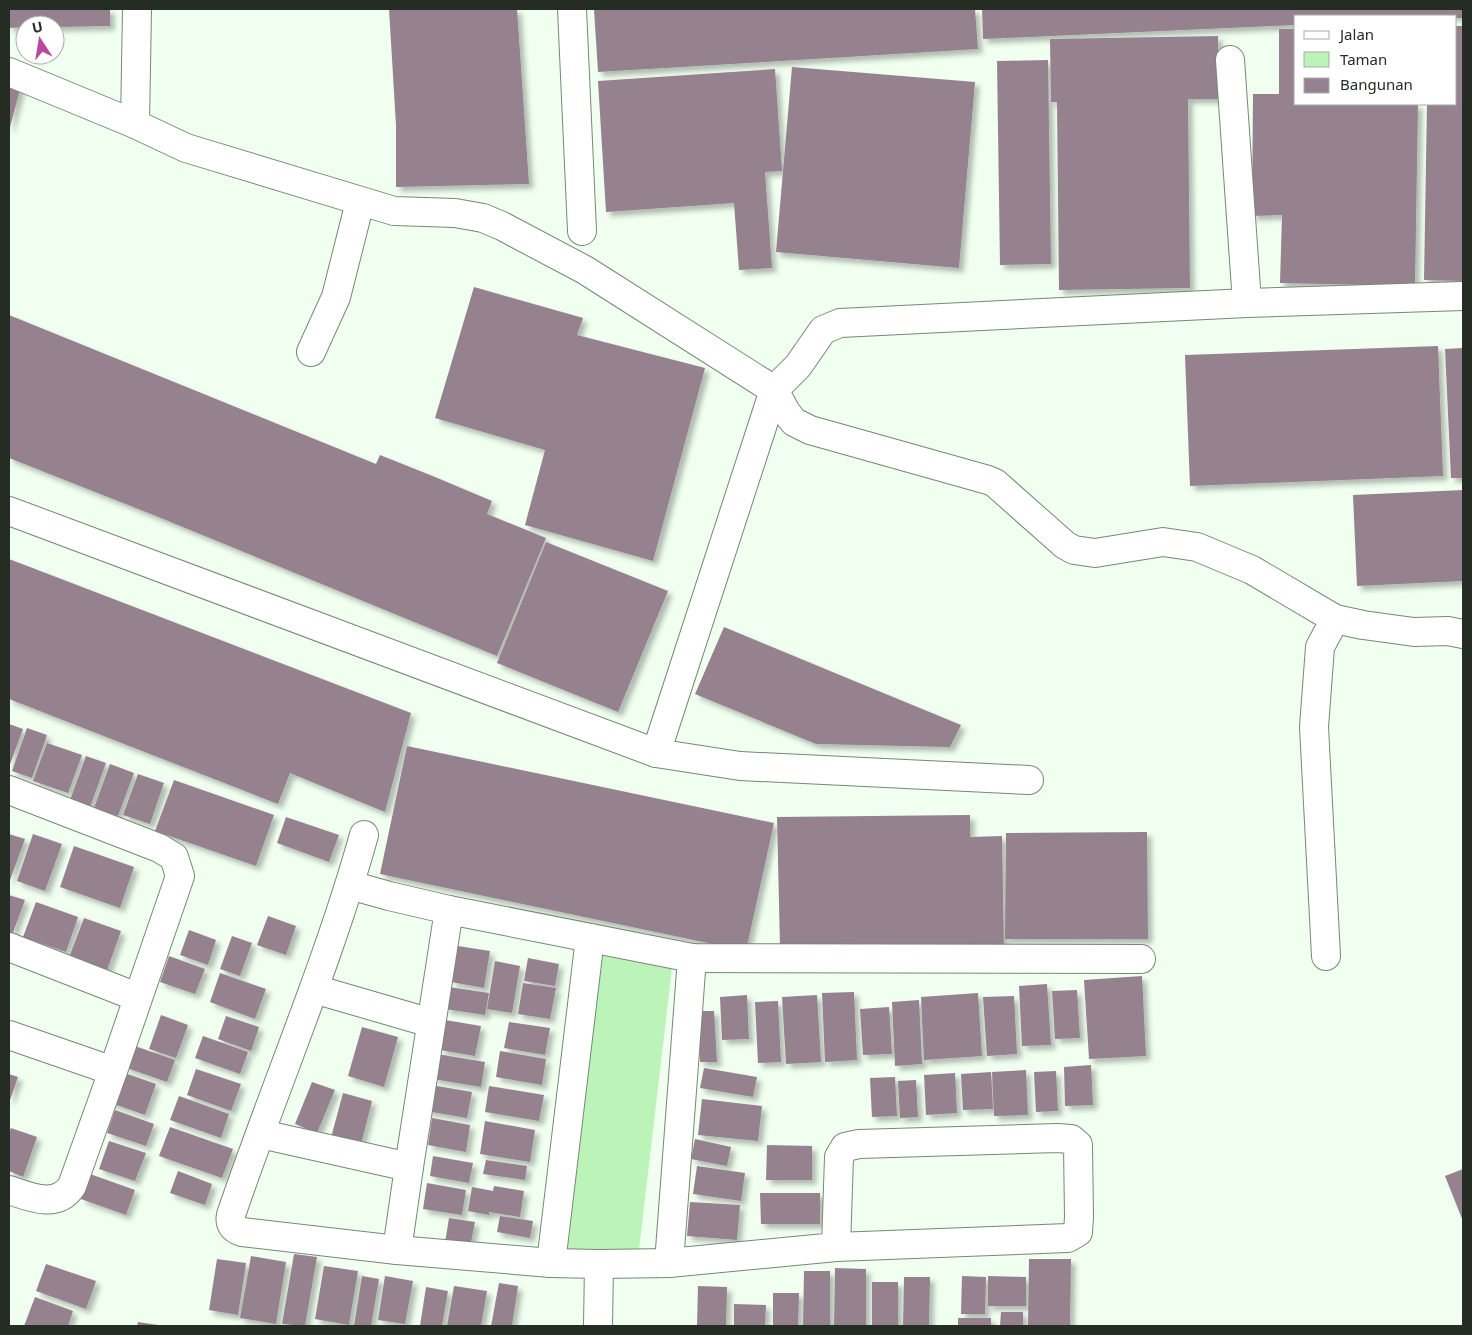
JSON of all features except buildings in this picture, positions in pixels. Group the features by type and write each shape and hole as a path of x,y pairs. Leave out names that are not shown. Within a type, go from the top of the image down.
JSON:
{"street":[{"path":"135,124 137,9"},
{"path":"572,9 582,232"},
{"path":"1230,60 1247,303"},
{"path":"9,72 135,124 186,148 394,211 455,214 483,218 502,226 585,270 774,390 794,422 810,430 995,483 1065,545 1074,550 1095,553 1163,542 1197,547 1252,570 1335,619 1414,632 1448,631 1463,634"},
{"path":"311,352 336,297 360,202"},
{"path":"656,753 774,390 798,366 824,330 840,323 1247,303 1463,296"},
{"path":"9,511 656,753 740,766 1028,780"},
{"path":"1326,956 1314,727 1320,647 1335,619"},
{"path":"9,790 159,848 174,857 180,876 137,997 114,1072 72,1186 59,1199 44,1200 9,1190"},
{"path":"364,834 350,885 314,989 231,1215 231,1222 235,1229 242,1232 397,1250 550,1263 599,1264 669,1263 836,1247 1068,1238 1078,1232 1078,1145 1071,1139 1057,1138 859,1144 845,1147 838,1157 836,1247"},
{"path":"350,885 450,910 692,958 1141,959"},
{"path":"397,1250 408,1167 450,910"},
{"path":"550,1263 590,938"},
{"path":"9,947 137,997"},
{"path":"669,1263 692,958"},
{"path":"314,989 431,1022"},
{"path":"9,1035 114,1072"},
{"path":"260,1134 408,1167"},
{"path":"598,1326 599,1264"}],"green space":[{"path":"599,955 672,968 638,1258 565,1249"}]}
